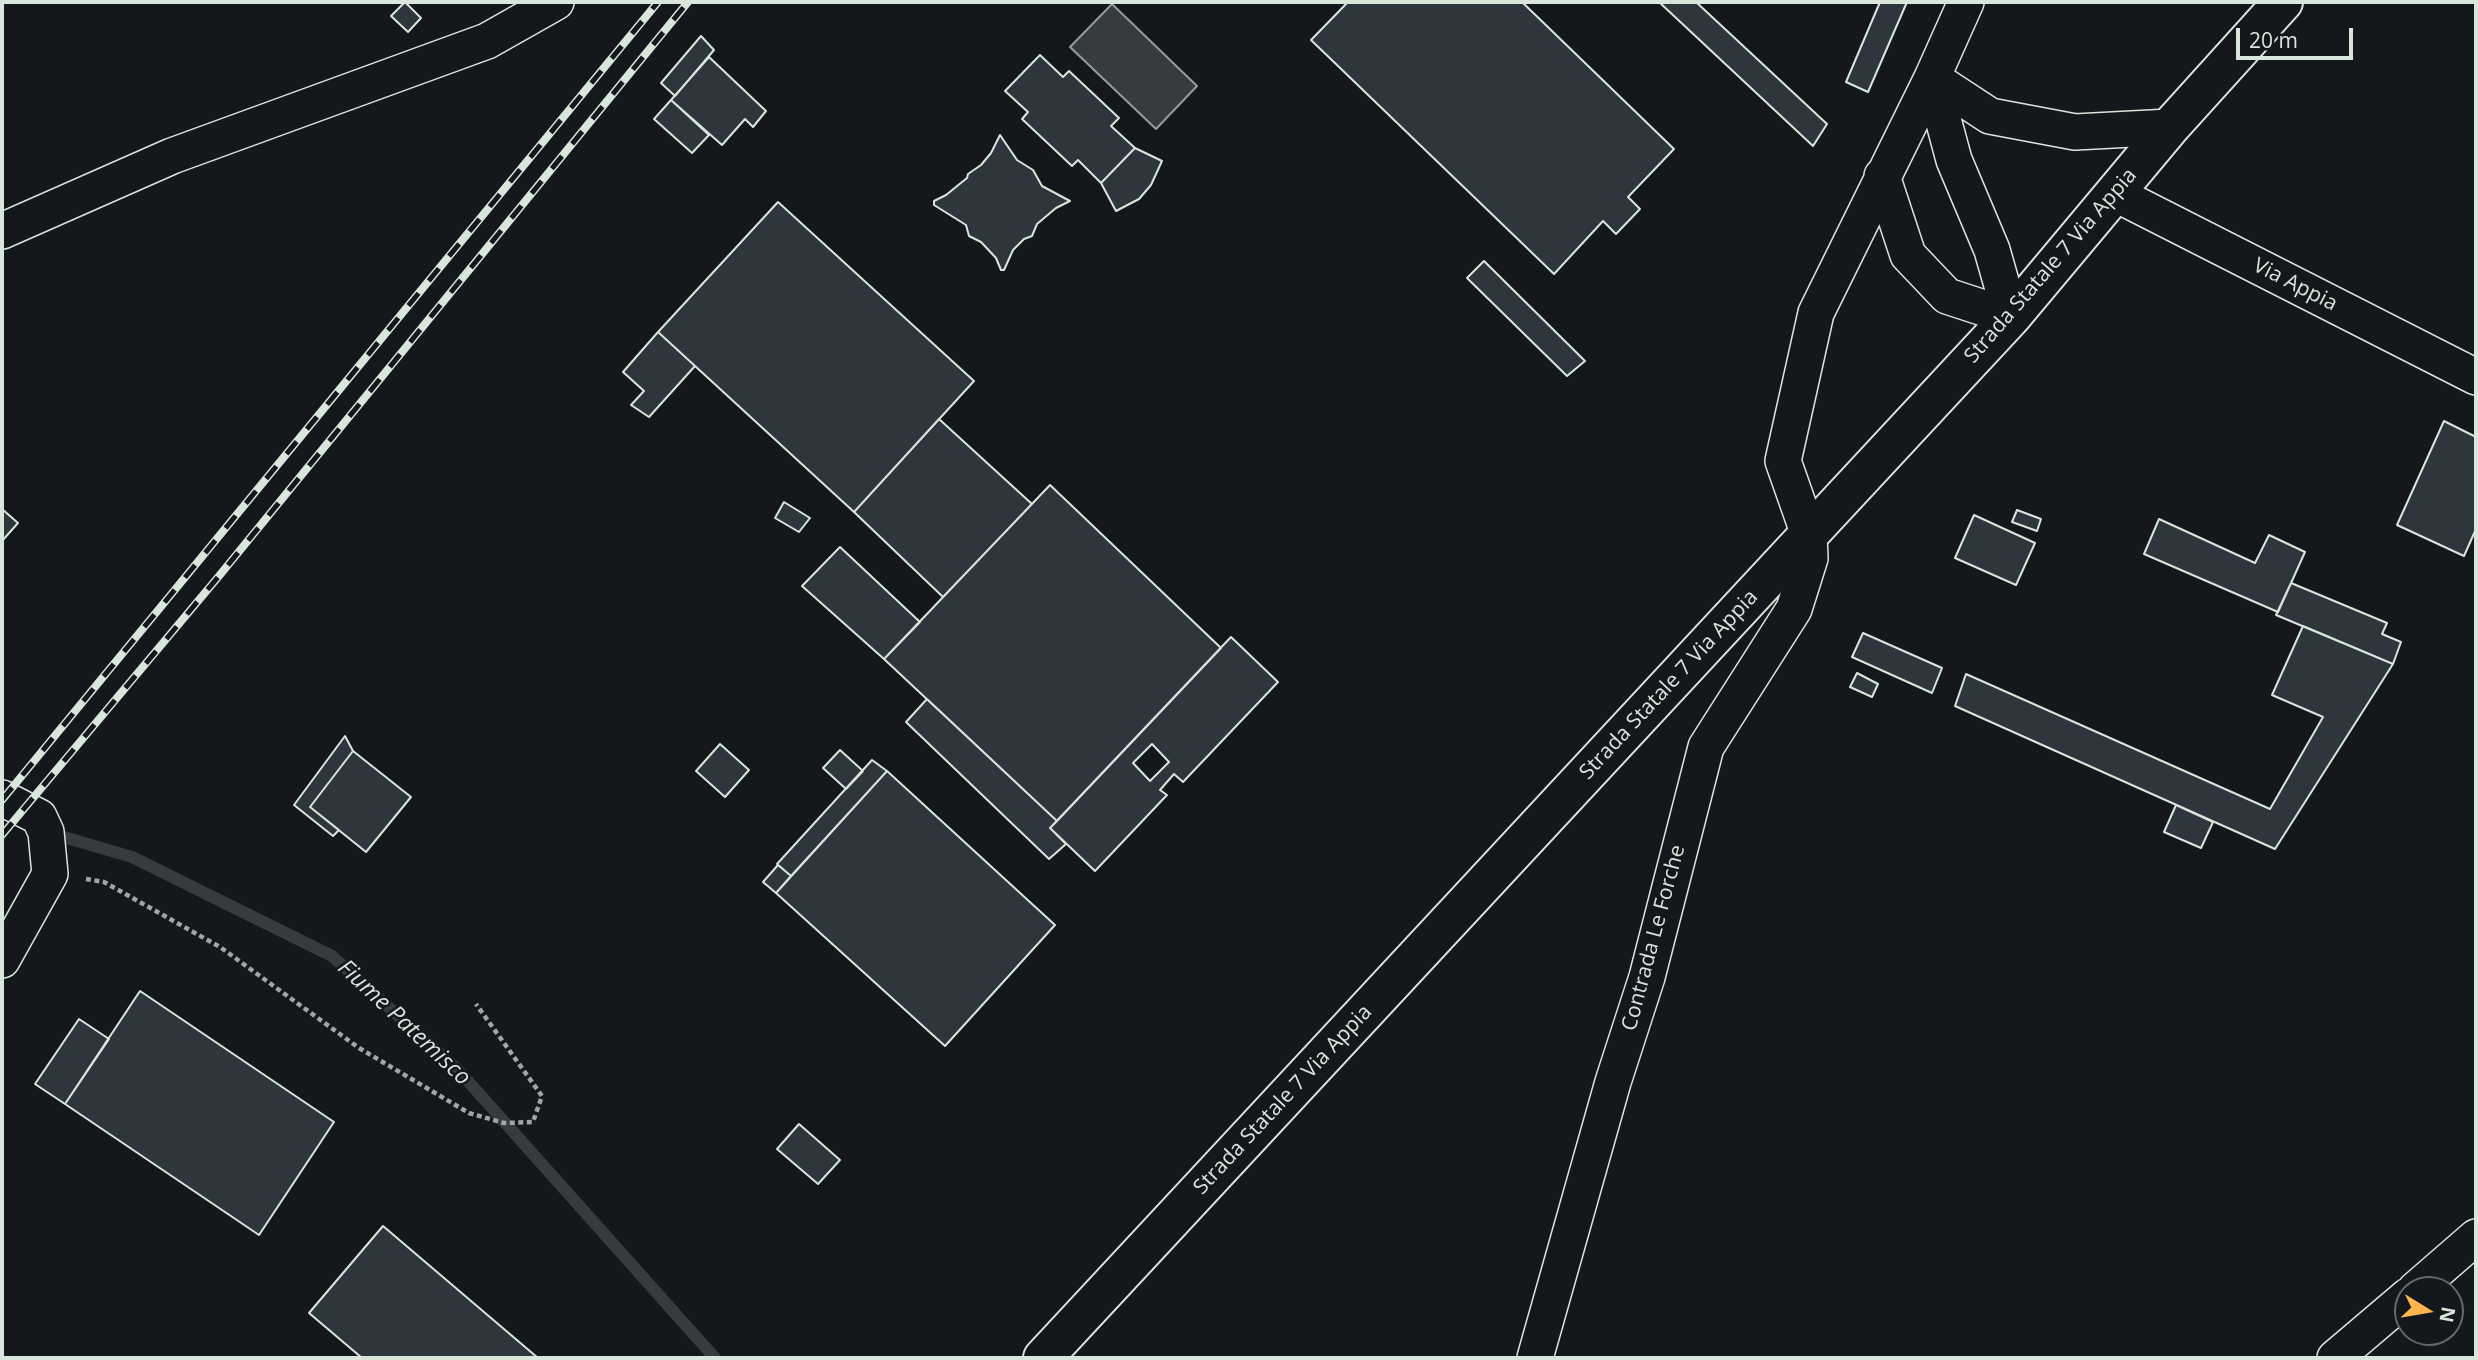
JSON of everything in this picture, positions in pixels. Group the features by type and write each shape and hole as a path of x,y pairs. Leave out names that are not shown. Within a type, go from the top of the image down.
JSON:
{"main road":[{"name":"Strada Statale 7 Via Appia","path":"1043,1358 2011,317 2170,127 2283,2"}],"street":[{"path":"2,231 173,156 487,41 556,2"},
{"path":"1809,536 1783,461 1816,313 1932,79 1966,2"},
{"path":"1932,79 1990,116 2074,132 2170,127"},
{"path":"1932,79 1954,160 1992,250 2011,317"},
{"path":"1882,176 1908,255 1947,296 2011,317"},
{"name":"Via Appia","path":"2114,193 2476,377"},
{"name":"Contrada Le Forche","path":"1535,1358 1613,1082 1647,977 1706,747 1794,609 1810,558 1809,536"},
{"path":"2,798 39,817 47,832 50,874 2,960"},
{"path":"2431,1276 2476,1237"},
{"path":"2336,1358 2394,1308"}],"path":[{"path":"50,874 104,882 220,947 359,1048 469,1113 504,1123 533,1122 542,1096 476,1004"}],"shaded area":[{"path":"1112,4 1197,86 1156,129 1070,47"}],"building":[{"path":"405,2 421,18 408,32 391,16"},
{"path":"1348,2 1522,2 1674,149 1628,197 1640,209 1616,234 1603,221 1554,274 1311,40"},
{"path":"1659,2 1696,2 1827,124 1813,146"},
{"path":"1880,2 1907,2 1868,92 1846,82"},
{"path":"701,36 714,50 675,96 661,83"},
{"path":"1040,55 1063,77 1069,71 1119,118 1111,126 1135,148 1101,183 1078,160 1072,166 1022,119 1028,112 1005,91"},
{"path":"709,57 766,111 753,127 745,119 722,145 671,100"},
{"path":"671,100 709,135 692,153 654,119"},
{"path":"1000,135 1017,160 1033,170 1042,186 1070,201 1056,208 1037,224 1032,236 1024,239 1013,250 1004,270 1001,270 996,258 981,242 969,236 966,225 934,205 934,201 946,195 981,165"},
{"path":"1135,148 1162,161 1151,185 1139,199 1116,211 1101,183"},
{"path":"778,202 974,381 854,512 658,332"},
{"path":"1484,261 1585,361 1567,376 1467,278"},
{"path":"658,332 695,366 649,417 631,405 644,391 623,372"},
{"path":"939,419 1032,504 943,597 854,512"},
{"path":"2444,421 2476,437 2476,529 2464,556 2397,525"},
{"path":"1050,485 1221,648 1057,821 884,659"},
{"path":"784,502 810,518 799,532 775,518"},
{"path":"2,509 18,523 2,541"},
{"path":"2017,510 2041,519 2037,531 2012,522"},
{"path":"1974,515 2035,543 2016,585 1955,558"},
{"path":"2159,519 2255,563 2269,535 2305,552 2278,612 2144,554"},
{"path":"840,547 920,622 884,659 802,586"},
{"path":"2291,583 2387,623 2382,634 2401,642 2393,664 2276,615"},
{"path":"2303,626 2393,664 2275,849 1955,706 1966,674 2270,809 2323,717 2272,695"},
{"path":"1863,633 1942,668 1932,693 1852,657"},
{"path":"1231,637 1278,682 1183,782 1174,774 1160,790 1167,795 1095,871 1050,828","holes":["1152,744 1169,762 1150,781 1133,763"]},
{"path":"1857,673 1878,684 1872,697 1850,687"},
{"path":"927,699 1057,821 1050,828 1066,844 1049,859 906,722"},
{"path":"345,736 353,751 310,807 339,830 333,836 294,805"},
{"path":"720,744 749,770 725,797 696,771"},
{"path":"840,750 863,771 846,789 823,768"},
{"path":"353,751 411,797 366,852 310,807"},
{"path":"872,760 887,771 791,876 777,864"},
{"path":"887,771 1055,925 945,1046 776,893"},
{"path":"2176,805 2213,822 2201,848 2164,832"},
{"path":"778,865 791,876 776,893 763,882"},
{"path":"140,991 334,1122 259,1235 65,1104"},
{"path":"79,1019 109,1039 65,1104 35,1084"},
{"path":"799,1124 840,1160 818,1184 777,1149"},
{"path":"383,1226 538,1358 362,1358 309,1313"}],"waterway":[{"name":"Fiume Patemisco","path":"50,833 132,857 332,956 458,1070 715,1358"}],"railway":[{"path":"2,800 658,2"},
{"path":"2,835 219,576 688,2"}]}
